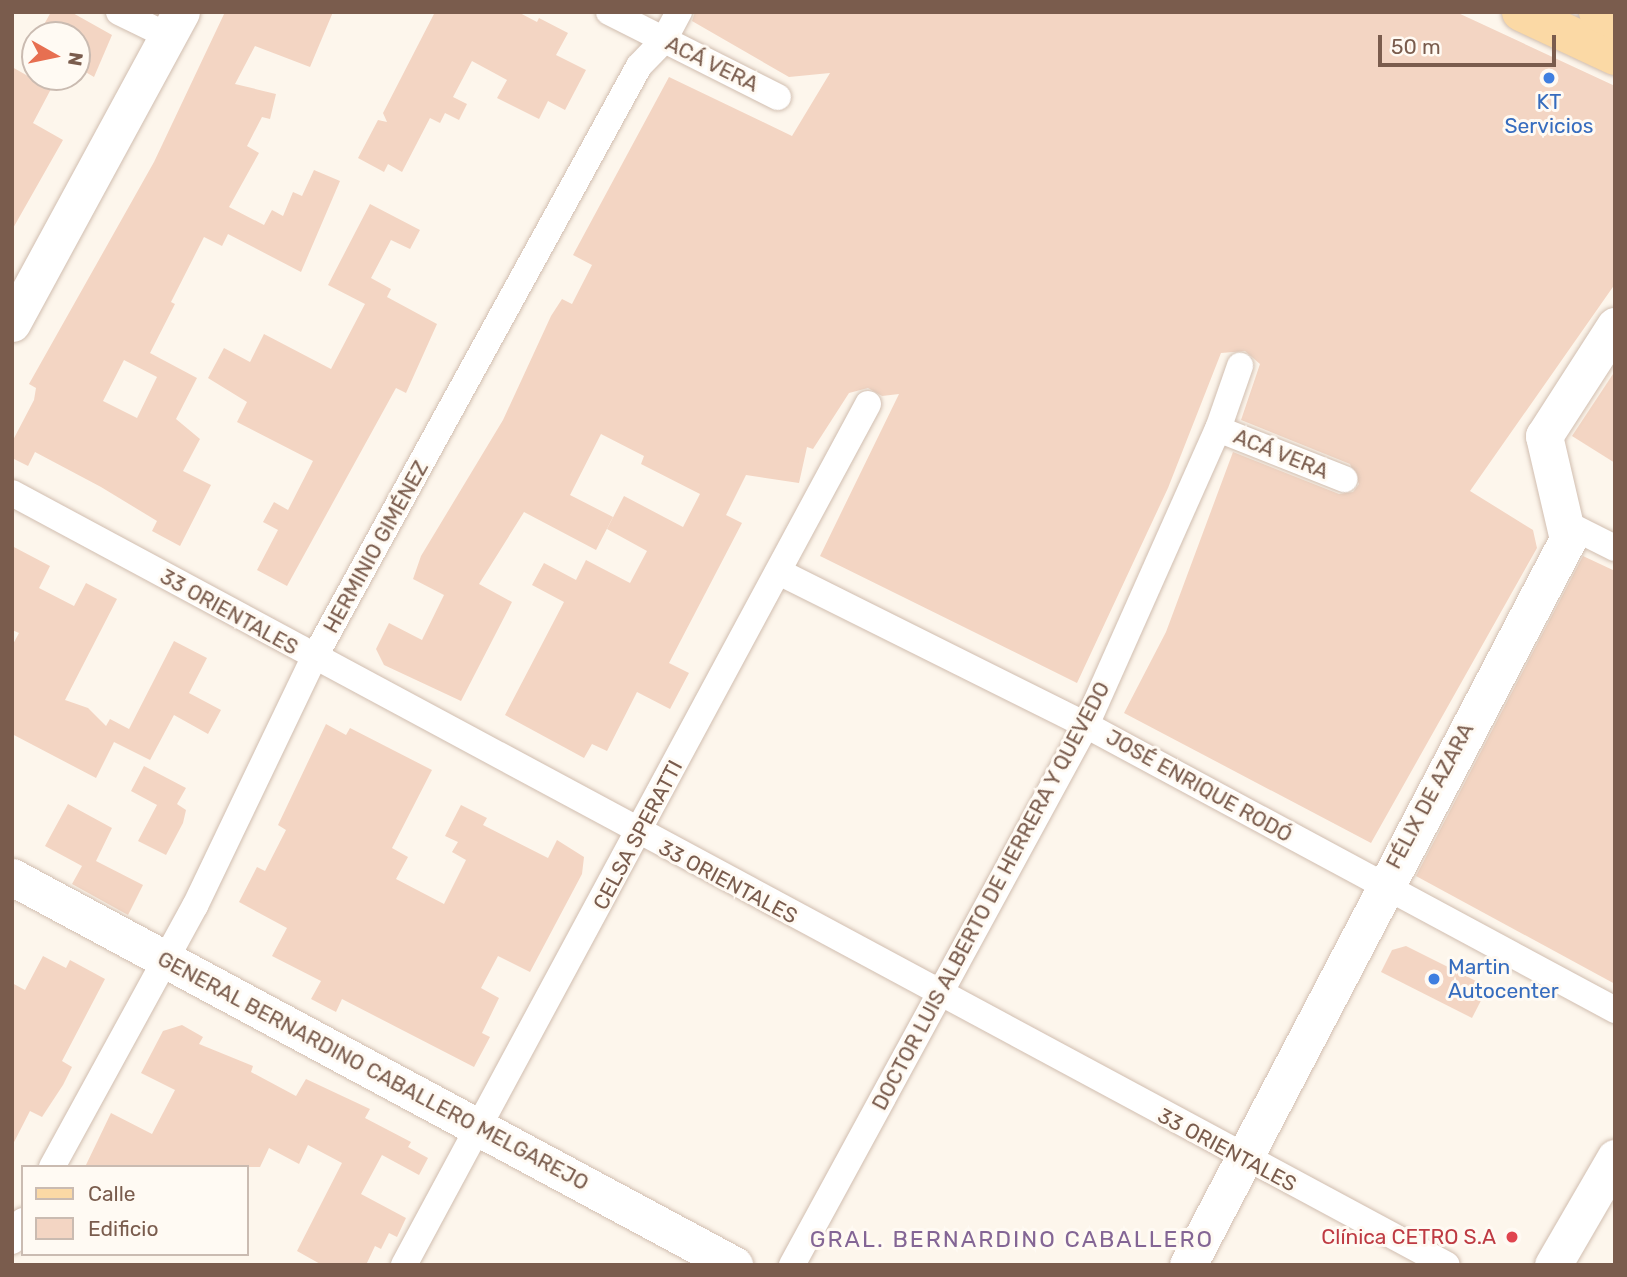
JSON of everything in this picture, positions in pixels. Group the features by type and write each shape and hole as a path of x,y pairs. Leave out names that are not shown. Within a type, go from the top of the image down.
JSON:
{"main road":[{"path":"1521,12 1615,56"},
{"path":"1598,12 1615,20"}],"street":[{"path":"12,323 175,24 119,12"},
{"name":"ACÁ VERA","path":"609,12 778,97"},
{"name":"HERMINIO GIMÉNEZ","path":"53,1165 166,960 314,658 639,66 664,40 679,12"},
{"name":"FÉLIX DE AZARA","path":"1188,1265 1246,1160 1382,886 1568,540 1544,436 1615,326"},
{"name":"DOCTOR LUIS ALBERTO DE HERRERA Y QUEVEDO","path":"792,1265 1086,725 1218,429 1240,366"},
{"name":"CELSA SPERATTI","path":"404,1265 868,404"},
{"name":"ACÁ VERA","path":"1218,429 1344,479"},
{"name":"33 ORIENTALES","path":"12,493 939,996 1447,1265"},
{"path":"1563,522 1615,548"},
{"name":"JOSÉ ENRIQUE RODÓ","path":"779,572 1086,725 1615,1010"},
{"name":"GENERAL BERNARDINO CABALLERO MELGAREJO","path":"12,877 734,1265"},
{"path":"1553,1265 1615,1158"},
{"path":"12,1241 21,1225"}],"building":[{"path":"51,12 71,12 87,21 46,21"},
{"path":"225,12 333,12 310,67 255,46 235,84 276,94 270,119 262,117 247,146 259,153 229,207 264,225 272,210 283,216 293,192 302,196 314,170 340,181 301,272 228,234 222,246 204,237 171,302 175,304 150,353 197,378 176,419 200,439 183,471 211,485 180,546 152,531 157,521 35,452 28,466 12,458 12,442 34,400 36,388 29,384 154,162","holes":["124,360 157,377 137,418 103,401"]},
{"path":"435,12 518,12 537,22 539,18 568,33 556,55 586,70 565,110 548,101 539,119 497,98 507,80 472,61 453,97 467,104 459,120 445,113 440,123 430,118 402,172 388,164 384,172 358,158 378,120 387,122 383,113"},
{"path":"695,12 1456,12 1615,86 1615,284 1470,491 1533,530 1537,548 1371,843 1124,713 1166,632 1233,452 1339,494 1353,492 1359,484 1350,464 1241,420 1260,364 1245,351 1221,353 1168,488 1077,683 820,556 899,394 882,396 868,388 849,393 813,449 807,447 799,483 746,475 726,515 742,523 669,663 689,673 670,709 637,692 607,751 592,744 584,758 505,715 564,602 532,585 544,563 576,580 586,560 630,583 647,551 607,529 624,496 683,527 700,494 641,464 644,456 601,434 570,495 613,517 596,550 524,512 479,584 512,602 461,701 384,665 376,649 389,623 422,640 444,595 413,579 421,556 503,420 551,316 562,299 572,304 592,265 573,255 669,77 792,136 830,73 789,77 692,21"},
{"path":"91,23 112,35 94,77 91,75"},
{"path":"12,67 21,72 21,91 50,91 33,123 63,140 12,230"},
{"path":"370,204 420,230 410,249 391,240 371,278 391,289 387,297 437,324 406,393 396,388 287,586 257,570 278,530 263,522 274,502 288,510 313,461 237,422 247,402 208,378 224,348 250,362 264,334 331,369 365,304 328,285"},
{"path":"1615,371 1615,463 1572,436"},
{"path":"12,546 50,566 39,588 74,606 86,583 117,599 65,700 88,708 106,726 110,719 129,729 174,641 207,658 189,693 221,710 208,734 174,715 150,760 114,742 96,778 12,734 12,646 19,633 12,630"},
{"path":"1583,556 1615,571 1615,984 1416,876"},
{"path":"326,724 346,735 350,728 432,770 392,848 408,857 396,879 444,904 466,860 452,852 458,842 445,836 461,805 487,818 483,825 548,858 557,840 584,857 582,874 530,972 498,956 481,988 499,998 482,1033 490,1037 474,1067 342,999 336,1012 311,999 321,981 272,956 287,928 239,902 257,867 265,871 286,830 278,825"},
{"path":"144,766 186,788 177,804 186,810 183,823 166,855 138,841 157,805 131,791"},
{"path":"68,804 112,828 96,861 143,885 128,915 72,884 82,866 45,846"},
{"name":"Martin Autocenter","path":"1406,946 1488,987 1472,1018 1381,972 1392,950"},
{"path":"43,956 66,968 70,960 105,979 62,1061 72,1067 63,1085 42,1117 30,1111 12,1146 12,983 25,990"},
{"path":"182,1025 203,1037 199,1044 253,1066 251,1072 296,1096 306,1079 370,1109 365,1118 411,1142 408,1147 428,1158 419,1175 382,1155 361,1194 406,1218 397,1237 389,1233 381,1249 375,1246 366,1265 322,1265 297,1251 342,1163 308,1145 299,1164 269,1148 260,1167 86,1165 111,1113 152,1134 175,1090 141,1073 163,1031"}],"place":[{"name":"KT Servicios","path":"1549,78"},
{"name":"Martin Autocenter","path":"1434,979"},
{"name":"Clínica CETRO S.A","path":"1512,1237"}],"district":[{"name":"GRAL. BERNARDINO CABALLERO","path":"1012,1239"}]}
